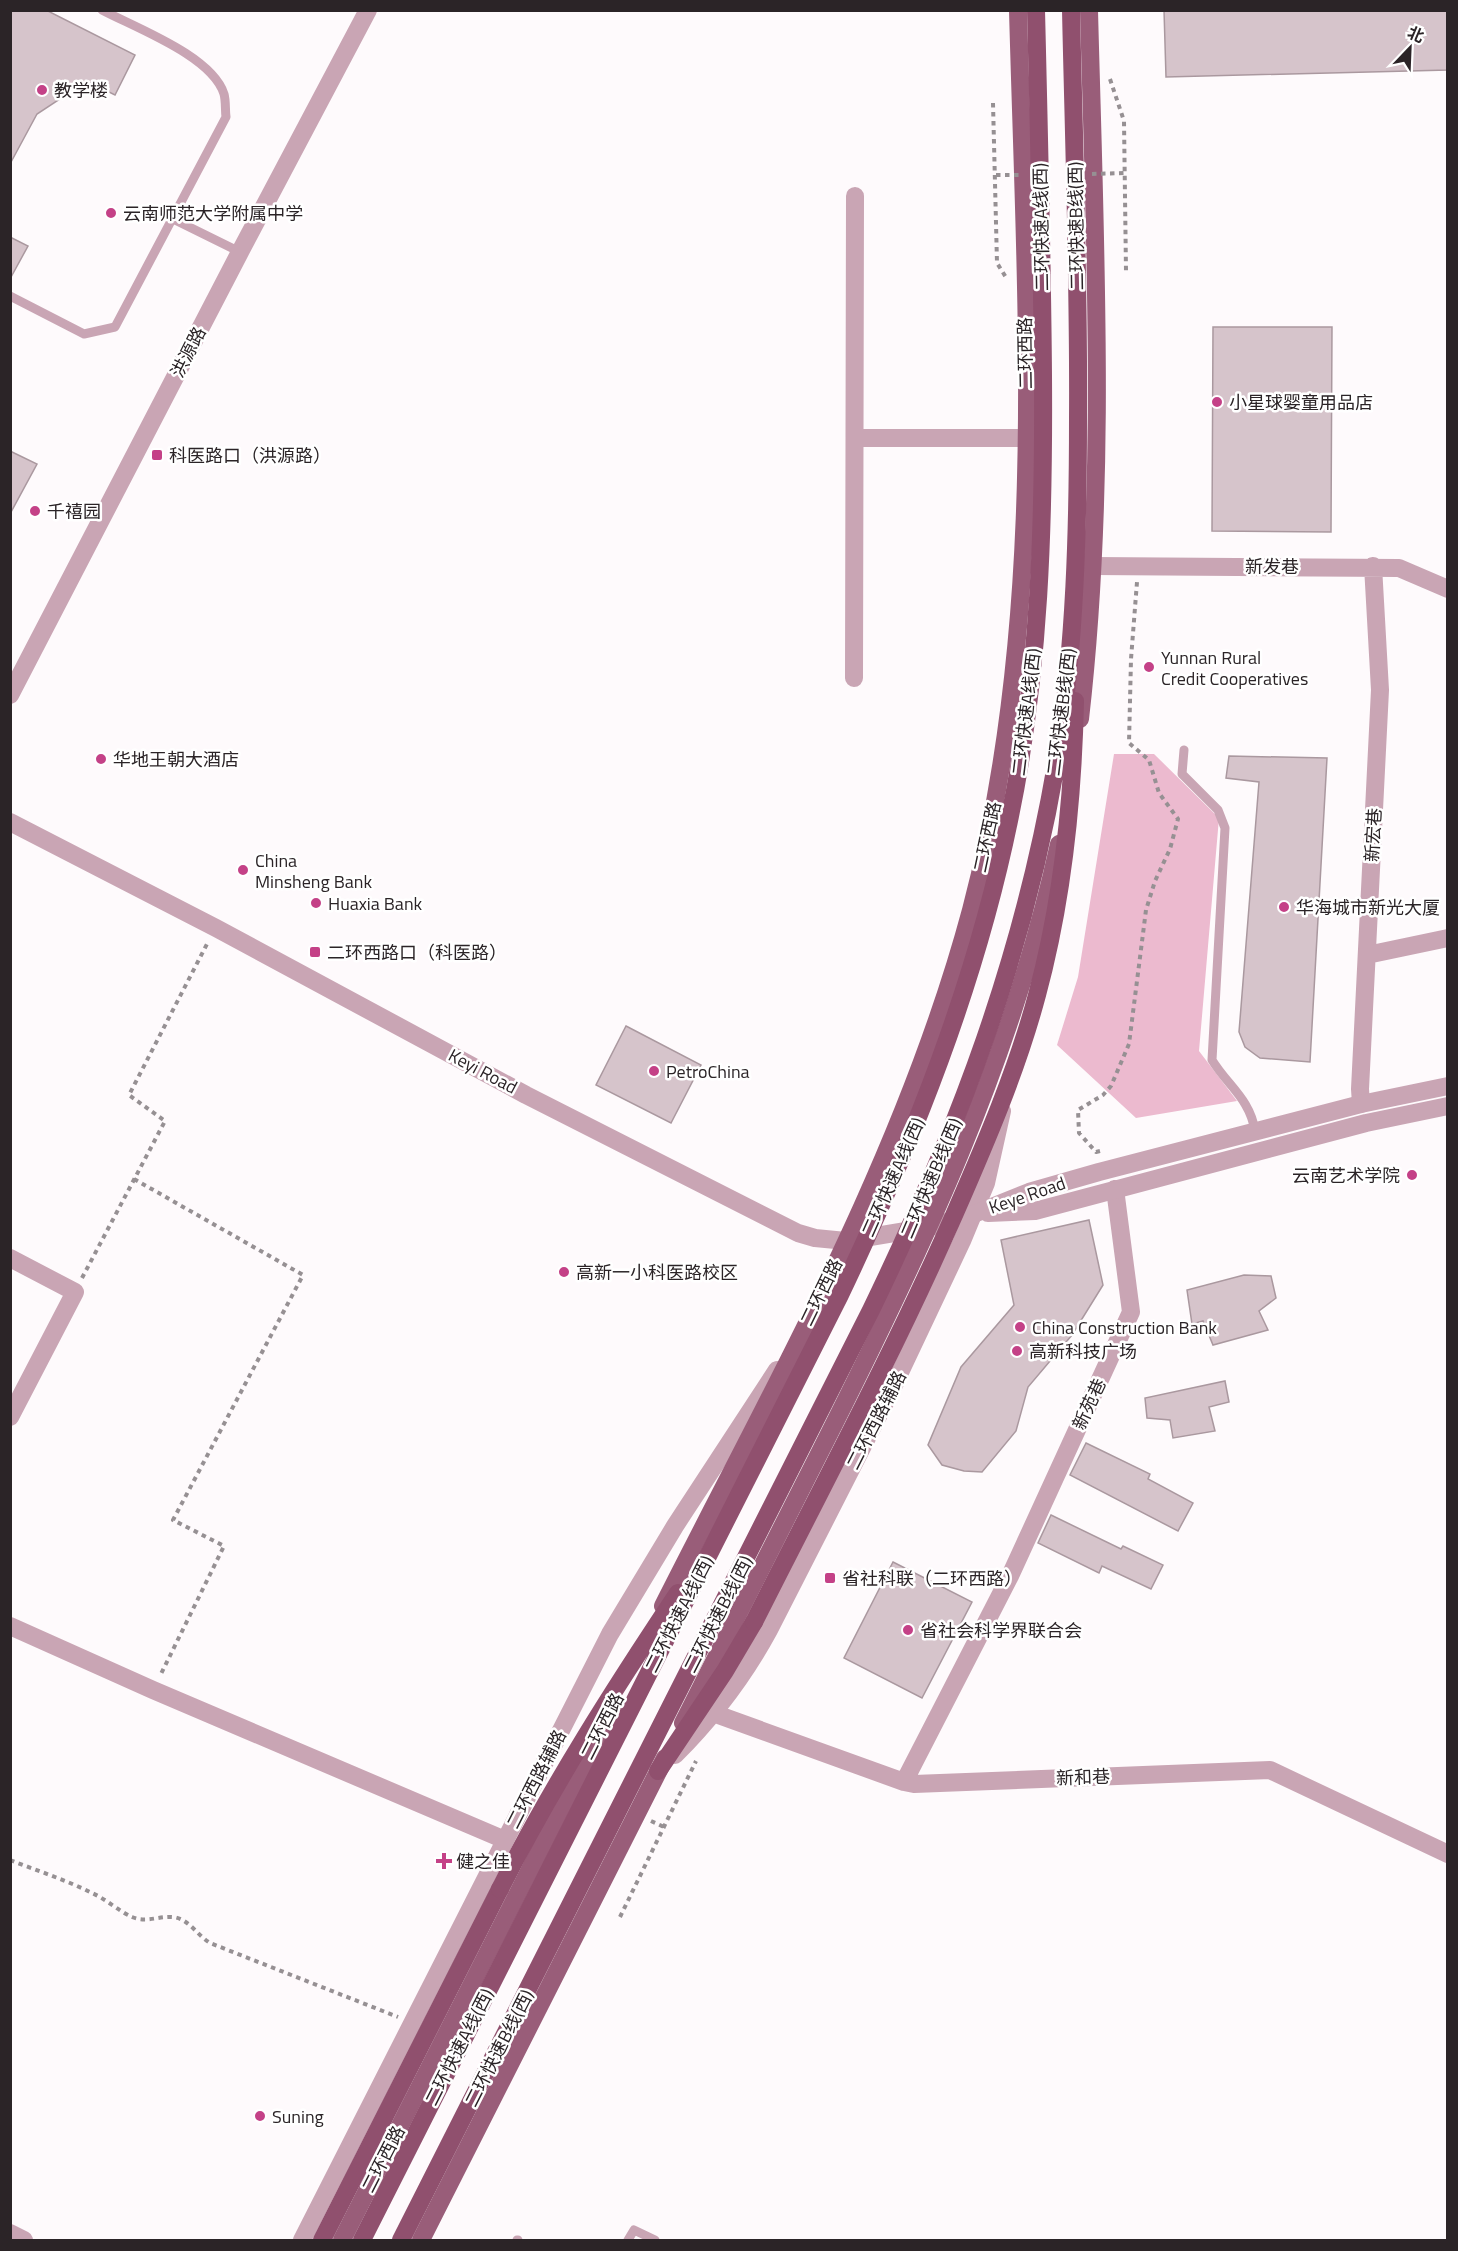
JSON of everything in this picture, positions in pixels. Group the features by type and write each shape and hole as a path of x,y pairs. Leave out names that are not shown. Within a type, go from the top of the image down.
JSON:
{"highway":[{"name":"二环快速A线(西)","path":"362,2241 862,1249 924,1104 955,1023 976,957 1011,814 1032,677 1038,606 1042,497 1041,229 1036,10"},
{"name":"二环快速B线(西)","path":"401,2241 902,1246 949,1137 994,1016 1013,956 1033,877 1058,752 1073,609 1079,384 1071,10"},
{"path":"658,1771 725,1671 754,1622 926,1278 982,1150 1025,1036 1047,955 1066,836 1074,731 1073,609"},
{"path":"322,2241 534,1823 583,1741 712,1541 740,1492"}],"main road":[{"name":"二环西路","path":"342,2241 846,1241 901,1117 929,1043 962,941 987,843 1005,744 1014,675 1023,560 1026,438 1018,10"},
{"path":"421,2241 868,1358 930,1227 970,1134 1008,1030 1048,892 1069,790 1084,683 1093,566 1096,345 1089,10"}],"street":[{"name":"洪源路","path":"10,695 368,10"},
{"path":"854,678 855,196"},
{"path":"855,438 1026,438"},
{"name":"新发巷","path":"1093,566 1373,566 1399,568 1448,589"},
{"name":"新宏巷","path":"1361,1104 1380,690 1373,566"},
{"name":"Keyi Road","path":"10,822 216,928 526,1095 798,1233 815,1238 846,1241 930,1227 974,1214"},
{"path":"1367,955 1448,938"},
{"name":"二环西路辅路","path":"658,1771 713,1713 742,1674 769,1630 909,1353 974,1214 989,1175 998,1137 1007,1068 1008,1030"},
{"name":"Keye Road","path":"974,1214 1029,1192 1361,1104 1448,1086"},
{"name":"Keye Road","path":"974,1214 1035,1211 1366,1124 1448,1106"},
{"name":"新苑巷","path":"904,1782 970,1649 1010,1576 1131,1312 1115,1189"},
{"path":"10,1258 75,1292 10,1417"},
{"name":"二环西路辅路","path":"302,2241 624,1609 800,1336"},
{"path":"10,1626 153,1690 505,1840"},
{"name":"新和巷","path":"713,1713 904,1782 1270,1770 1448,1854"},
{"path":"10,2233 24,2241"}],"lane":[{"path":"10,296 84,334 115,327 226,117 224,94 212,73 190,55 102,10"},
{"path":"173,219 240,252"},
{"path":"1184,750 1182,774 1218,810 1225,828 1212,1060 1245,1101 1253,1118 1255,1131"},
{"path":"628,2241 634,2230 655,2241"}],"path":[{"path":"993,103 997,263"},
{"path":"1124,121 1126,271"},
{"path":"1106,1149 1096,1152 1079,1132 1078,1110 1103,1095 1111,1086 1130,1044 1146,910 1155,881 1170,849 1178,819 1158,793 1149,760 1129,743 1131,659 1139,566"},
{"path":"75,1292 165,1121 129,1095 216,928"},
{"path":"134,1179 303,1275 173,1520 224,1546 153,1690"},
{"path":"620,1917 695,1764"},
{"path":"10,1860 90,1892 111,1902 130,1916 150,1920 174,1917 185,1921 210,1943 412,2023"}],"shaded area":[{"path":"1114,754 1154,754 1219,818 1199,1051 1237,1101 1136,1118 1057,1045 1078,977"}],"building":[{"name":"教学楼","path":"10,10 46,10 135,55 115,95 87,81 37,114 10,164"},
{"path":"1164,10 1448,10 1448,70 1166,77"},
{"path":"10,237 28,246 10,279"},
{"path":"1213,327 1332,327 1331,532 1212,531"},
{"path":"10,451 37,464 10,514"},
{"name":"华海城市新光大厦","path":"1229,756 1327,758 1310,1062 1260,1058 1245,1047 1239,1032 1259,782 1226,778"},
{"path":"626,1026 701,1065 671,1123 596,1085"},
{"name":"高新科技广场","path":"1089,1220 1103,1285 1072,1335 1028,1387 1016,1431 982,1472 964,1471 942,1465 928,1445 961,1367 1014,1305 1001,1240"},
{"path":"1244,1275 1271,1276 1276,1298 1259,1311 1268,1330 1213,1345 1203,1321 1192,1324 1187,1290"},
{"path":"1225,1381 1229,1402 1209,1407 1215,1431 1173,1438 1170,1420 1147,1418 1145,1398"},
{"path":"1086,1443 1150,1474 1148,1479 1193,1503 1178,1531 1070,1475"},
{"path":"1051,1515 1121,1549 1123,1546 1163,1565 1151,1589 1102,1566 1099,1573 1038,1543"},
{"name":"省社会科学界联合会","path":"893,1562 972,1602 922,1698 844,1658"}],"place":[{"name":"教学楼","path":"42,90"},
{"name":"云南师范大学附属中学","path":"111,213"},
{"name":"小星球婴童用品店","path":"1217,402"},
{"name":"科医路口（洪源路）","path":"157,455"},
{"name":"千禧园","path":"35,511"},
{"name":"Yunnan Rural Credit Cooperatives","path":"1149,667"},
{"name":"华地王朝大酒店","path":"101,759"},
{"name":"China Minsheng Bank","path":"243,870"},
{"name":"Huaxia Bank","path":"316,903"},
{"name":"华海城市新光大厦","path":"1284,907"},
{"name":"二环西路口（科医路）","path":"315,952"},
{"name":"PetroChina","path":"654,1071"},
{"name":"云南艺术学院","path":"1412,1175"},
{"name":"高新一小科医路校区","path":"564,1272"},
{"name":"China Construction Bank","path":"1020,1327"},
{"name":"高新科技广场","path":"1017,1351"},
{"name":"省社科联（二环西路）","path":"830,1578"},
{"name":"省社会科学界联合会","path":"908,1630"},
{"name":"健之佳","path":"444,1861"},
{"name":"Suning","path":"260,2116"}]}
